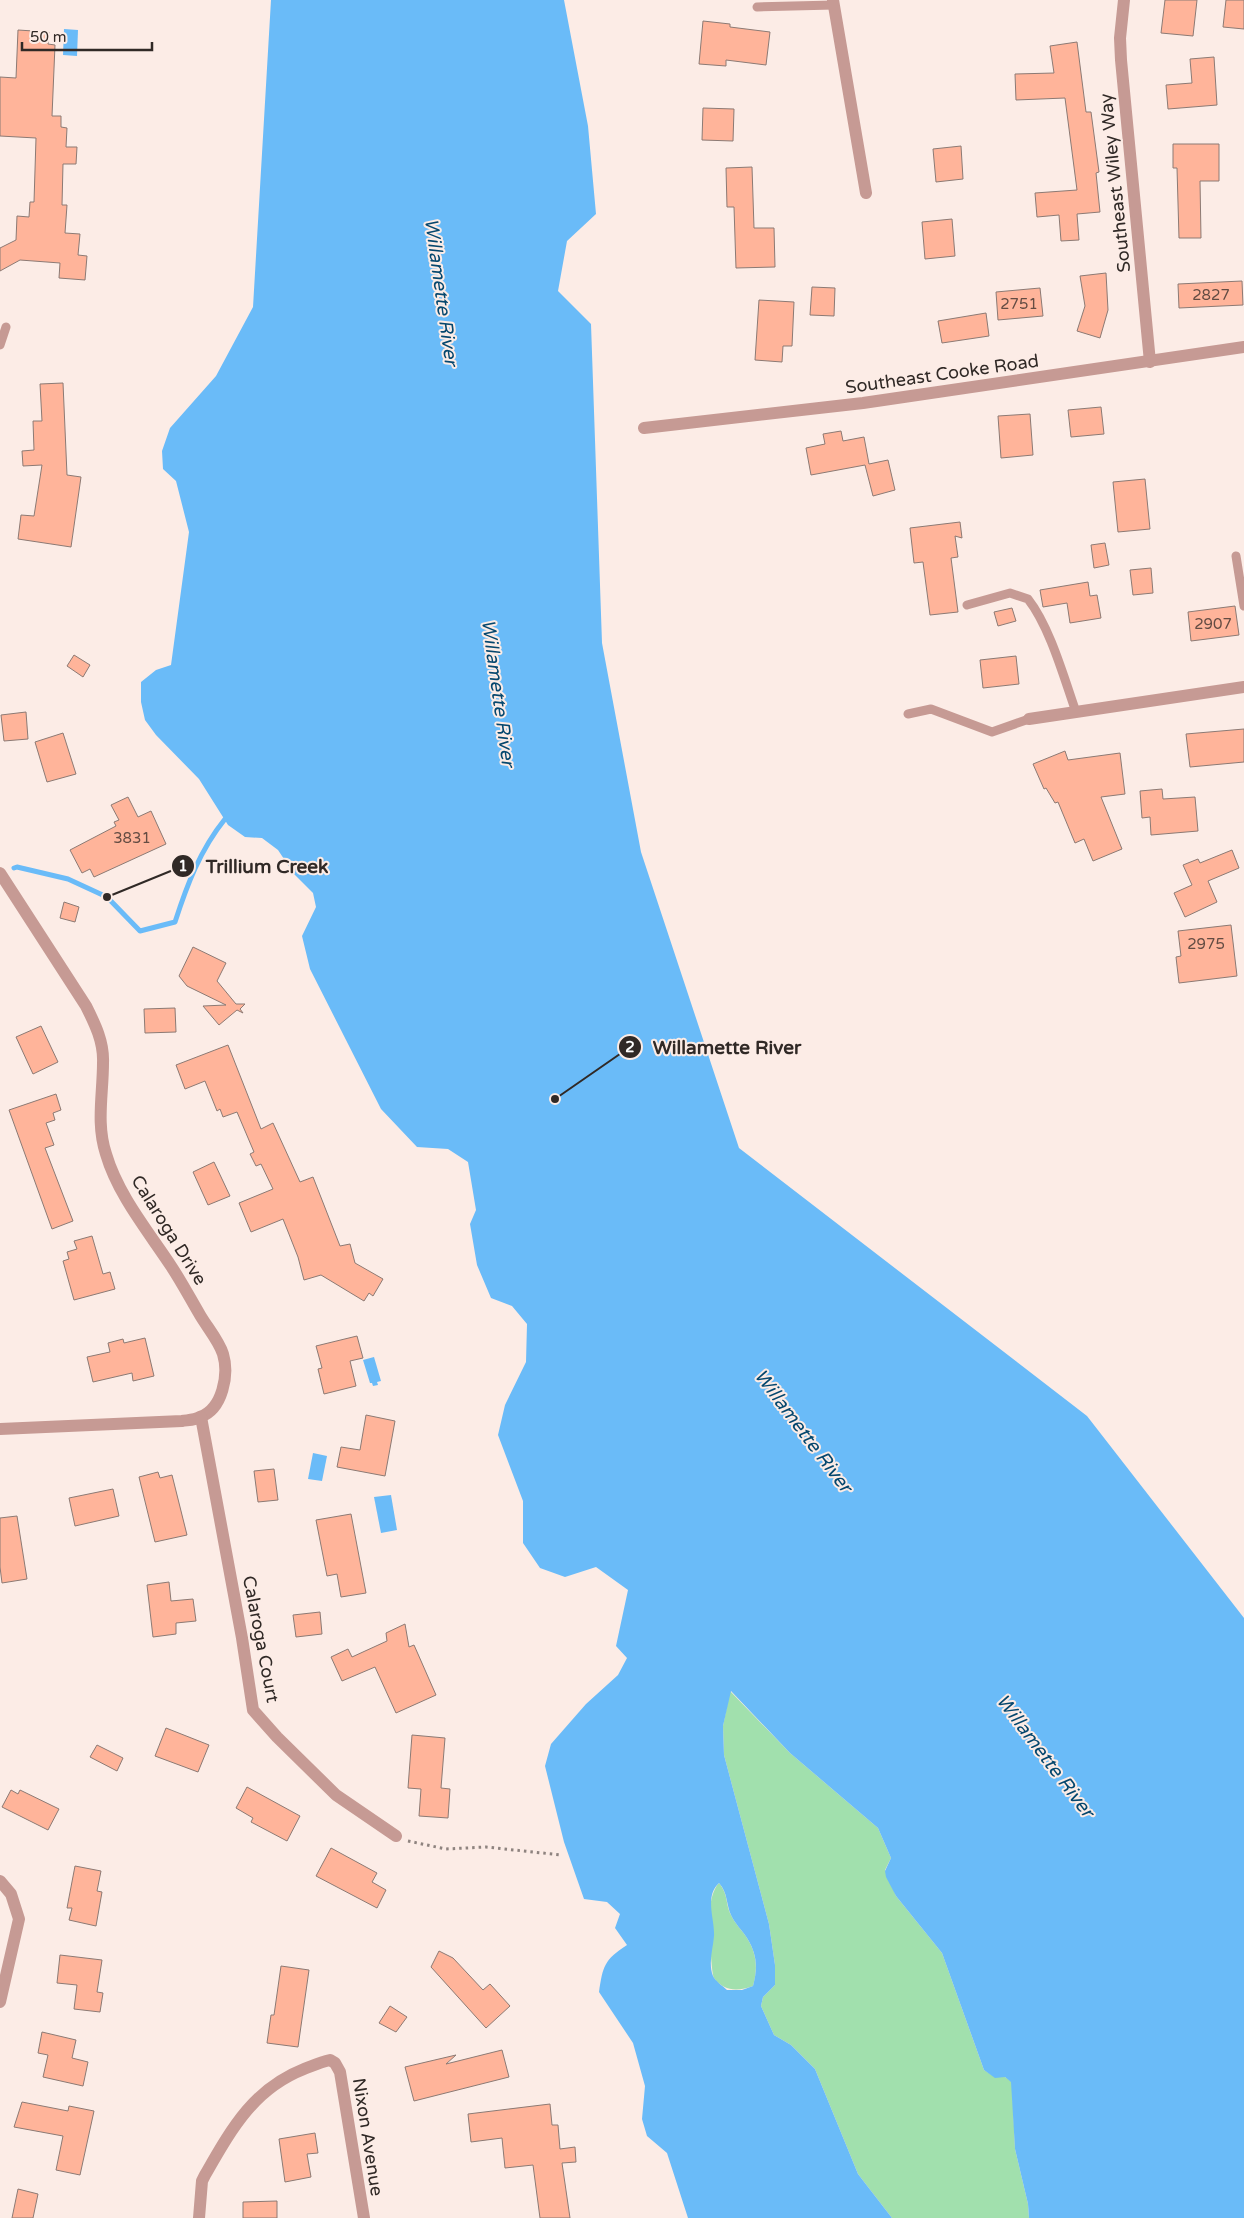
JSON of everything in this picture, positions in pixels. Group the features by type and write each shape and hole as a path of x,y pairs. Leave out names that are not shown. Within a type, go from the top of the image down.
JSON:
{"street":[{"name":"Southeast Wiley Way","path":"1124,0 1120,38 1121,60 1150,362"},
{"path":"834,2 866,193"},
{"name":"Southeast Cooke Road","path":"644,428 863,403 1244,348"},
{"path":"1029,718 1244,687"},
{"name":"Calaroga Drive","path":"0,874 86,1006 96,1027 102,1045 104,1063 100,1098 102,1138 112,1170 143,1226 172,1268 222,1353 226,1371 223,1388 215,1404 201,1417"},
{"path":"0,1429 182,1421 201,1417"},
{"name":"Calaroga Court","path":"201,1417 242,1638 253,1710 277,1737 336,1795 396,1836"},
{"path":"0,1881 11,1894 19,1918 0,2002"},
{"name":"Nixon Avenue","path":"199,2218 202,2181 245,2112 269,2087 288,2075 325,2061 335,2063 340,2072 364,2218"}],"lane":[{"path":"757,7 834,2"},
{"path":"0,345 6,327"},
{"path":"1236,556 1244,606"},
{"path":"967,605 1010,593 1028,599 1040,619 1063,672 1076,712"},
{"path":"908,714 931,708 992,732 1029,718"}],"path":[{"path":"396,1836 407,1841 446,1849 486,1847 561,1855"}],"green space":[{"path":"730,1691 790,1753 878,1828 891,1858 885,1870 896,1896 942,1953 984,2070 995,2077 1005,2077 1012,2082 1015,2149 1028,2204 1029,2218 892,2218 858,2174 815,2069 791,2045 774,2035 761,2006 763,1997 775,1985 775,1965 769,1924 724,1755 723,1726"},
{"path":"719,1883 726,1896 731,1915 747,1938 755,1956 755,1980 753,1986 748,1988 727,1988 718,1983 714,1978 711,1957 710,1908 711,1900"}],"water":[{"path":"271,0 564,0 588,126 596,214 567,241 558,291 591,324 602,643 641,852 739,1148 1087,1416 1244,1618 1244,2218 1029,2218 1028,2204 1015,2149 1011,2082 1005,2077 995,2078 984,2070 942,1953 896,1896 886,1877 885,1871 891,1858 878,1828 790,1753 731,1691 723,1726 724,1755 769,1924 775,1965 775,1985 763,1997 761,2006 774,2035 791,2045 815,2069 858,2174 892,2218 688,2218 667,2153 647,2136 642,2119 645,2086 633,2043 599,1992 606,1964 613,1955 627,1945 615,1928 620,1914 607,1902 584,1899 564,1842 545,1766 551,1744 586,1704 618,1675 627,1658 616,1646 628,1590 596,1567 565,1577 540,1568 523,1543 523,1501 498,1435 505,1405 526,1362 527,1324 512,1306 491,1298 477,1265 470,1224 476,1210 468,1162 448,1149 417,1147 381,1109 310,969 302,936 316,907 313,893 294,874 278,850 262,838 245,837 228,825 199,779 156,735 145,720 141,702 141,682 156,670 171,665 189,532 176,481 163,469 162,451 170,428 216,376 253,307","holes":["719,1883 731,1915 747,1938 755,1955 756,1973 753,1986 742,1990 727,1990 715,1980 712,1971 714,1929 711,1901 712,1895"]},
{"path":"64,29 78,30 77,56 63,55"},
{"path":"374,1357 381,1381 377,1382 378,1385 373,1386 370,1383 363,1360"},
{"path":"313,1453 327,1456 322,1481 308,1479"},
{"path":"391,1495 397,1530 381,1533 374,1497"}],"building":[{"path":"1165,0 1197,0 1193,36 1161,33"},
{"path":"1226,0 1244,0 1244,29 1223,27"},
{"path":"703,21 730,24 730,27 770,32 766,65 726,60 726,66 699,64"},
{"path":"18,30 49,32 48,44 55,45 52,116 61,116 61,127 67,128 66,147 77,147 76,164 63,164 62,205 67,205 65,233 80,234 78,255 87,256 85,280 59,278 60,263 20,260 0,271 0,248 16,240 17,216 29,217 30,202 34,202 36,138 0,136 0,77 16,78"},
{"path":"1077,42 1086,112 1091,112 1099,172 1096,173 1100,212 1077,214 1079,240 1061,241 1059,215 1037,217 1035,193 1077,190 1065,98 1016,100 1015,74 1054,73 1050,46"},
{"path":"1214,57 1217,105 1168,109 1166,85 1192,83 1190,59"},
{"path":"703,108 734,109 733,141 702,140"},
{"path":"1173,144 1219,144 1219,181 1200,181 1201,238 1179,238 1177,168 1173,168"},
{"path":"961,146 963,179 936,182 933,149"},
{"path":"752,167 754,228 774,228 775,267 736,268 734,207 727,207 726,168"},
{"path":"952,219 955,256 925,259 922,222"},
{"path":"1106,273 1108,310 1100,338 1077,331 1085,306 1080,276"},
{"path":"1242,281 1243,305 1179,308 1178,284"},
{"path":"812,287 835,288 834,316 810,315"},
{"path":"1040,288 1043,316 998,320 996,292"},
{"path":"759,300 794,302 792,346 783,346 782,362 755,360"},
{"path":"986,313 989,336 942,343 938,321"},
{"path":"63,383 67,475 81,477 71,547 18,539 21,515 34,516 42,465 23,466 22,451 34,450 33,421 42,421 40,384"},
{"path":"1101,407 1104,434 1071,437 1068,410"},
{"path":"1030,414 1033,455 1001,458 998,416"},
{"path":"841,431 843,441 864,437 869,464 888,460 895,490 873,496 865,465 811,475 806,448 825,444 823,434"},
{"path":"1145,479 1150,529 1118,532 1113,482"},
{"path":"960,522 962,538 955,536 958,557 951,558 958,612 930,615 923,562 914,563 910,528"},
{"path":"1105,543 1109,565 1094,568 1091,545"},
{"path":"1151,568 1153,593 1133,595 1130,570"},
{"path":"1088,582 1090,596 1097,595 1101,618 1070,623 1067,603 1043,607 1040,590"},
{"path":"1235,606 1239,635 1191,641 1188,612"},
{"path":"1012,608 1016,621 998,626 994,612"},
{"path":"74,655 90,665 83,677 67,666"},
{"path":"1016,656 1019,684 983,688 980,660"},
{"path":"26,712 28,739 4,741 1,715"},
{"path":"1244,729 1244,762 1190,767 1186,734"},
{"path":"63,733 76,774 47,782 35,742"},
{"path":"1065,751 1068,760 1120,753 1125,794 1101,797 1122,849 1093,861 1084,839 1075,843 1058,802 1055,803 1046,788 1044,789 1033,764"},
{"path":"1162,789 1163,799 1195,797 1198,831 1151,835 1150,817 1142,818 1140,791"},
{"path":"128,797 138,817 151,811 166,844 94,877 90,869 82,873 70,850 116,826 114,822 119,820 111,805"},
{"path":"1232,850 1239,868 1208,881 1217,902 1185,917 1174,893 1192,885 1183,865 1198,859 1200,863"},
{"path":"64,902 79,907 75,922 60,918"},
{"path":"1231,925 1237,976 1179,983 1176,957 1181,956 1178,931"},
{"path":"193,947 226,963 217,981 236,1004 245,1004 240,1009 243,1013 237,1010 219,1025 203,1006 226,1005 187,986 179,976"},
{"path":"175,1008 176,1032 145,1033 144,1009"},
{"path":"41,1026 58,1062 33,1074 16,1037"},
{"path":"228,1045 261,1129 273,1123 300,1182 313,1177 340,1246 350,1244 355,1263 383,1279 373,1296 369,1293 364,1301 321,1275 304,1280 298,1257 283,1219 251,1232 239,1203 273,1189 261,1164 256,1166 250,1154 254,1152 237,1112 223,1117 220,1109 217,1111 205,1081 185,1089 176,1065"},
{"path":"56,1094 61,1110 53,1113 55,1120 46,1123 54,1145 45,1148 73,1221 52,1229 9,1110"},
{"path":"214,1162 230,1196 208,1205 193,1172"},
{"path":"92,1236 103,1274 110,1272 115,1289 74,1300 63,1261 69,1259 67,1252 77,1249 74,1241"},
{"path":"357,1336 363,1358 350,1361 356,1386 324,1394 318,1369 322,1368 316,1346"},
{"path":"145,1338 154,1376 133,1381 132,1373 93,1382 87,1357 110,1352 108,1343 123,1339 124,1343"},
{"path":"366,1415 395,1421 385,1476 337,1467 341,1447 360,1450"},
{"path":"274,1469 278,1500 258,1502 254,1471"},
{"path":"158,1472 160,1478 172,1475 187,1535 155,1542 139,1477"},
{"path":"113,1489 119,1516 75,1526 69,1498"},
{"path":"351,1514 366,1593 341,1597 337,1574 327,1576 316,1520"},
{"path":"17,1516 27,1579 2,1583 0,1567 0,1518"},
{"path":"169,1582 171,1601 193,1599 196,1621 176,1623 176,1634 153,1637 147,1585"},
{"path":"320,1612 322,1634 296,1637 293,1615"},
{"path":"405,1624 409,1647 414,1645 436,1695 396,1713 375,1667 342,1681 331,1657 348,1649 352,1657 387,1641 386,1633"},
{"path":"166,1728 209,1745 198,1772 155,1756"},
{"path":"412,1735 445,1738 441,1788 450,1789 448,1818 419,1816 421,1789 408,1788"},
{"path":"97,1745 123,1758 117,1771 90,1757"},
{"path":"247,1787 300,1816 287,1841 251,1822 253,1818 236,1808"},
{"path":"11,1790 18,1794 20,1790 59,1809 48,1830 2,1807"},
{"path":"331,1848 377,1873 372,1882 386,1890 377,1908 316,1876"},
{"path":"75,1866 101,1871 97,1891 102,1892 96,1926 69,1920 72,1908 67,1908"},
{"path":"439,1951 453,1958 483,1990 490,1984 510,2006 486,2028 431,1967"},
{"path":"60,1955 102,1960 97,1992 103,1993 100,2012 74,2009 77,1985 57,1983"},
{"path":"281,1966 309,1970 298,2047 267,2043 271,2015 274,2015"},
{"path":"390,2006 407,2017 396,2032 379,2023"},
{"path":"42,2032 76,2040 72,2058 88,2062 83,2086 43,2077 48,2055 38,2053"},
{"path":"502,2050 509,2077 414,2101 405,2067 456,2055 446,2064"},
{"path":"22,2102 68,2111 69,2106 94,2111 80,2175 56,2170 63,2136 14,2127"},
{"path":"550,2104 552,2125 558,2125 560,2149 575,2147 576,2162 562,2163 570,2218 540,2218 533,2165 505,2168 502,2138 471,2142 468,2114"},
{"path":"315,2133 318,2153 307,2154 311,2177 285,2182 279,2139"},
{"path":"18,2189 38,2194 33,2218 12,2218"},
{"path":"277,2201 277,2218 243,2218 243,2202"}],"waterway":[{"path":"14,868 17,867 68,879 107,897 140,931 175,922 201,855 225,819"}],"place":[{"name":"Trillium Creek","path":"107,897"},
{"name":"Willamette River","path":"555,1099"}]}
